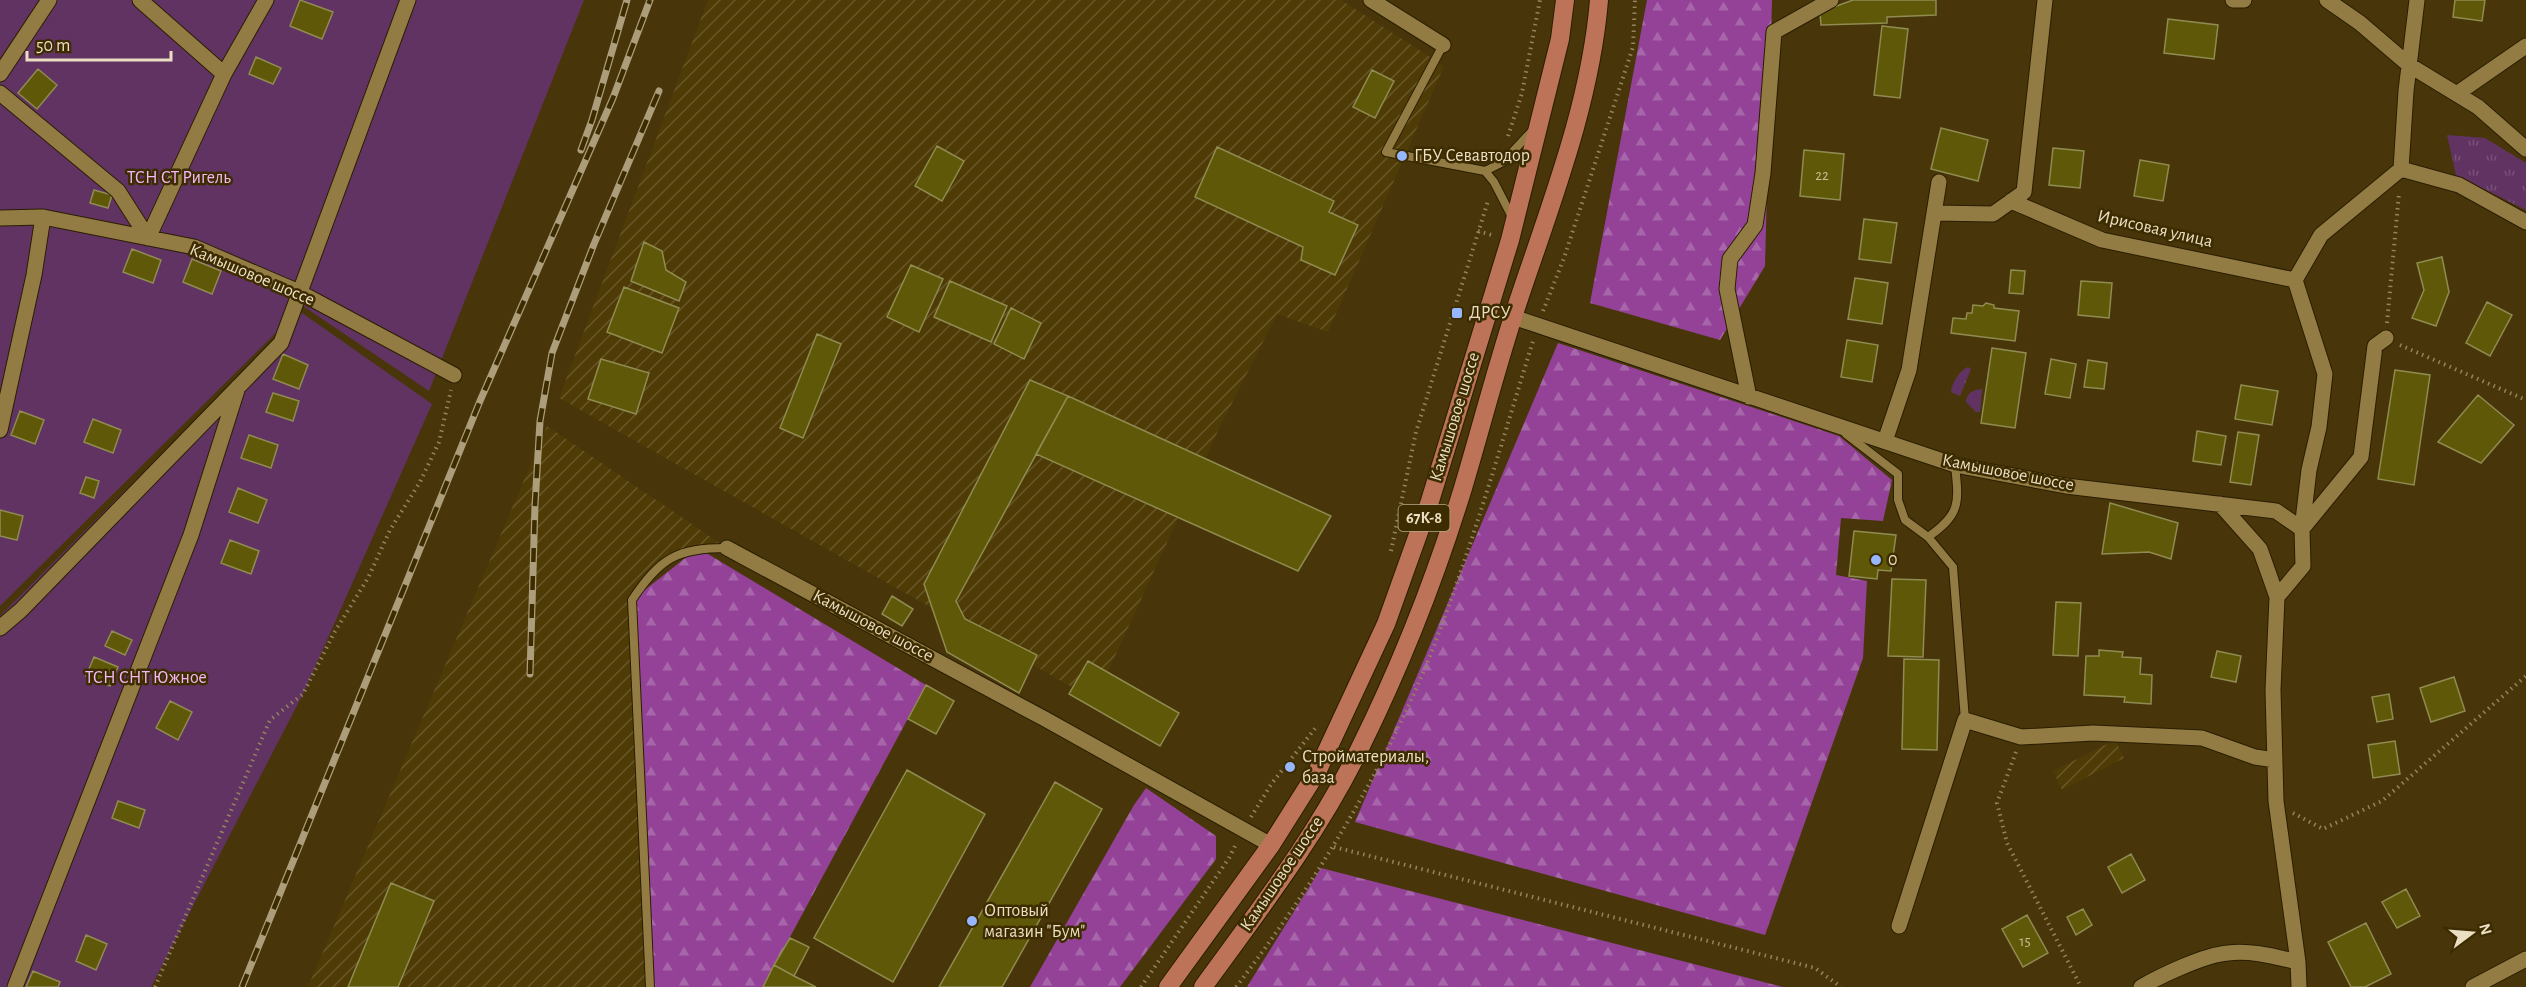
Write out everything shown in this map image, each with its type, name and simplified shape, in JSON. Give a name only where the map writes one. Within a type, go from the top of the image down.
[{"type":"main road","name":"Камышовое шоссе","points":[[1168,987],[1271,845],[1317,772],[1386,624],[1430,501],[1514,222],[1560,39],[1565,0]]},
{"type":"main road","name":"Камышовое шоссе","points":[[1203,987],[1296,858],[1359,750],[1410,637],[1462,491],[1513,317],[1537,249],[1577,118],[1596,36],[1599,0]]},
{"type":"street","points":[[0,74],[49,0]]},
{"type":"street","points":[[140,0],[224,74]]},
{"type":"street","points":[[147,238],[224,74],[266,0]]},
{"type":"street","points":[[0,628],[21,610],[281,343],[408,0]]},
{"type":"street","points":[[1371,0],[1443,45]]},
{"type":"street","points":[[1749,397],[1727,289],[1730,259],[1755,225],[1763,173],[1773,32],[1831,0]]},
{"type":"street","points":[[1934,213],[1994,214],[2024,192],[2045,0]]},
{"type":"street","points":[[2233,0],[2244,0]]},
{"type":"street","points":[[2327,0],[2360,23],[2409,65],[2478,107],[2526,149]]},
{"type":"street","points":[[2277,597],[2303,566],[2302,529],[2309,470],[2319,427],[2325,374],[2295,280],[2321,235],[2401,169],[2409,65],[2417,0]]},
{"type":"street","points":[[2458,93],[2526,46]]},
{"type":"street","points":[[0,93],[118,192],[147,238]]},
{"type":"street","points":[[2401,169],[2459,185],[2526,222]]},
{"type":"street","points":[[1885,441],[1909,370],[1939,182]]},
{"type":"street","name":"Ирисовая улица","points":[[2011,201],[2102,240],[2295,280]]},
{"type":"street","points":[[0,430],[34,275],[43,217]]},
{"type":"street","name":"Камышовое шоссе","points":[[0,218],[43,217],[194,247],[299,292],[454,375]]},
{"type":"street","name":"Камышовое шоссе","points":[[1513,317],[1955,465],[2066,486],[2276,511],[2302,529]]},
{"type":"street","points":[[2302,529],[2361,457],[2375,346],[2386,338]]},
{"type":"street","points":[[15,987],[192,535],[239,384]]},
{"type":"street","points":[[2220,504],[2260,549],[2277,597],[2273,690],[2277,804],[2298,962],[2299,987]]},
{"type":"street","name":"Камышовое шоссе","points":[[726,548],[1244,828],[1271,845]]},
{"type":"street","points":[[1899,926],[1965,720],[2021,737],[2093,733],[2202,738],[2255,757],[2275,760]]},
{"type":"street","points":[[2141,987],[2186,966],[2228,953],[2267,954],[2298,962]]},
{"type":"street","points":[[2473,987],[2526,959]]},
{"type":"lane","points":[[1443,45],[1386,152],[1485,171],[1503,162],[1540,122]]},
{"type":"lane","points":[[1485,171],[1494,182],[1514,222]]},
{"type":"lane","points":[[1838,427],[1898,474],[1898,500],[1905,520],[1928,537],[1953,567],[1965,720]]},
{"type":"lane","points":[[1928,537],[1946,524],[1958,505],[1955,465]]},
{"type":"lane","points":[[650,987],[632,600],[648,576],[670,558],[698,548],[726,548]]},
{"type":"path","points":[[1503,162],[1512,119],[1522,93],[1540,0]]},
{"type":"path","points":[[1538,324],[1564,258],[1633,47],[1635,0]]},
{"type":"path","points":[[2401,169],[2386,338],[2526,400]]},
{"type":"path","points":[[1390,556],[1416,432],[1494,182]]},
{"type":"path","points":[[155,987],[270,720],[303,694],[334,633],[368,578],[390,530],[420,482],[439,442],[454,375]]},
{"type":"path","points":[[2277,804],[2323,829],[2382,801],[2526,676]]},
{"type":"path","points":[[1141,987],[1229,858],[1244,828],[1272,783],[1319,723]]},
{"type":"path","points":[[2021,737],[1997,803],[2007,843],[2081,987]]},
{"type":"path","points":[[1236,987],[1334,847],[1353,812]]},
{"type":"path","points":[[1334,847],[1815,968],[1841,987]]},
{"type":"shaded area","points":[[708,0],[1341,0],[1444,66],[1328,332],[1277,314],[1217,433],[1095,700],[559,398]]},
{"type":"shaded area","points":[[547,426],[727,548],[670,558],[632,600],[650,987],[308,987]]},
{"type":"shaded area","points":[[2115,740],[2124,758],[2062,790],[2053,771]]},
{"type":"green space","name":"ТСН СТ Ригель","points":[[0,0],[584,0],[429,391],[303,306],[0,606]]},
{"type":"green space","points":[[1647,0],[1772,0],[1765,266],[1720,340],[1590,303]]},
{"type":"green space","points":[[2447,135],[2485,138],[2526,163],[2526,210],[2456,175]]},
{"type":"green space","name":"ТСН СНТ Южное","points":[[302,313],[432,404],[303,694],[151,987],[0,987],[0,616]]},
{"type":"green space","points":[[1558,343],[1839,436],[1892,480],[1883,521],[1841,518],[1836,575],[1867,581],[1863,658],[1765,935],[1355,822]]},
{"type":"green space","points":[[1968,367],[1971,369],[1960,396],[1951,392],[1957,378]]},
{"type":"green space","points":[[1982,389],[1980,412],[1976,412],[1966,402],[1971,392]]},
{"type":"green space","points":[[698,548],[926,685],[763,987],[650,987],[632,600]]},
{"type":"green space","points":[[1146,788],[1216,836],[1216,859],[1120,987],[1030,987],[1134,805]]},
{"type":"green space","points":[[1321,868],[1783,987],[1247,987]]},
{"type":"building","points":[[300,0],[333,12],[322,39],[290,26]]},
{"type":"building","points":[[1853,0],[1936,0],[1936,15],[1887,17],[1887,23],[1821,25],[1820,12]]},
{"type":"building","points":[[2455,0],[2485,0],[2482,21],[2453,17]]},
{"type":"building","points":[[2168,19],[2218,25],[2214,59],[2164,53]]},
{"type":"building","points":[[1882,26],[1908,29],[1900,98],[1874,95]]},
{"type":"building","points":[[256,57],[281,68],[273,84],[249,74]]},
{"type":"building","points":[[38,69],[57,85],[37,109],[18,93]]},
{"type":"building","points":[[1372,70],[1394,81],[1375,118],[1353,107]]},
{"type":"building","points":[[1941,128],[1988,140],[1978,181],[1931,169]]},
{"type":"building","points":[[937,146],[964,161],[942,201],[915,186]]},
{"type":"building","points":[[1217,147],[1334,201],[1329,212],[1358,225],[1335,275],[1301,260],[1303,247],[1195,197]]},
{"type":"building","points":[[2053,148],[2084,151],[2080,188],[2049,185]]},
{"type":"building","points":[[1804,150],[1844,154],[1840,200],[1800,196]]},
{"type":"building","points":[[2140,160],[2169,165],[2163,201],[2134,196]]},
{"type":"building","points":[[94,190],[112,195],[108,208],[90,203]]},
{"type":"building","points":[[1864,219],[1897,223],[1891,263],[1859,259]]},
{"type":"building","points":[[644,242],[662,251],[666,270],[686,282],[679,301],[631,281]]},
{"type":"building","points":[[132,249],[161,260],[153,283],[123,272]]},
{"type":"building","points":[[2442,257],[2449,292],[2436,326],[2412,318],[2424,290],[2417,263]]},
{"type":"building","points":[[192,259],[221,271],[212,294],[183,282]]},
{"type":"building","points":[[911,265],[943,279],[919,332],[887,317]]},
{"type":"building","points":[[2011,270],[2025,271],[2023,294],[2009,293]]},
{"type":"building","points":[[1855,278],[1888,283],[1882,324],[1848,319]]},
{"type":"building","points":[[950,281],[1007,306],[991,342],[934,317]]},
{"type":"building","points":[[2081,281],[2112,283],[2109,318],[2078,315]]},
{"type":"building","points":[[624,287],[679,308],[662,353],[607,332]]},
{"type":"building","points":[[2487,302],[2512,315],[2490,356],[2466,343]]},
{"type":"building","points":[[1986,303],[1994,305],[1994,308],[2019,311],[2015,341],[1951,333],[1953,318],[1966,319],[1967,313],[1972,313],[1973,305],[1983,306]]},
{"type":"building","points":[[1011,308],[1041,323],[1024,359],[994,344]]},
{"type":"building","points":[[817,334],[841,344],[803,438],[780,428]]},
{"type":"building","points":[[1847,340],[1878,345],[1872,382],[1841,377]]},
{"type":"building","points":[[1992,348],[2026,353],[2015,428],[1981,423]]},
{"type":"building","points":[[283,354],[308,365],[299,389],[273,379]]},
{"type":"building","points":[[601,359],[649,373],[636,414],[588,399]]},
{"type":"building","points":[[2051,359],[2076,364],[2070,398],[2045,394]]},
{"type":"building","points":[[2088,360],[2107,363],[2104,389],[2084,387]]},
{"type":"building","points":[[2395,370],[2430,375],[2414,485],[2378,479]]},
{"type":"building","points":[[1030,380],[1068,396],[956,601],[965,619],[1037,655],[1019,693],[947,652],[924,584]]},
{"type":"building","points":[[2241,385],[2278,391],[2272,425],[2235,419]]},
{"type":"building","points":[[273,393],[299,401],[293,421],[266,412]]},
{"type":"building","points":[[2478,395],[2514,425],[2481,463],[2438,442]]},
{"type":"building","points":[[1068,396],[1331,516],[1298,571],[1036,454]]},
{"type":"building","points":[[20,411],[44,420],[35,444],[11,435]]},
{"type":"building","points":[[93,419],[121,430],[113,453],[84,442]]},
{"type":"building","points":[[2197,431],[2226,436],[2221,465],[2193,461]]},
{"type":"building","points":[[2238,432],[2259,435],[2251,485],[2230,482]]},
{"type":"building","points":[[249,435],[278,445],[271,468],[241,458]]},
{"type":"building","points":[[86,477],[99,481],[94,498],[80,493]]},
{"type":"building","points":[[238,488],[267,500],[258,523],[229,512]]},
{"type":"building","points":[[2110,503],[2178,523],[2171,559],[2149,552],[2102,554]]},
{"type":"building","points":[[0,510],[23,516],[17,540],[0,536]]},
{"type":"building","points":[[1854,531],[1896,535],[1891,571],[1878,570],[1877,579],[1849,576]]},
{"type":"building","points":[[230,540],[259,551],[251,574],[221,563]]},
{"type":"building","points":[[1892,579],[1926,580],[1923,657],[1888,656]]},
{"type":"building","points":[[892,596],[913,609],[902,626],[882,614]]},
{"type":"building","points":[[2056,602],[2081,603],[2078,656],[2053,655]]},
{"type":"building","points":[[112,631],[132,640],[125,655],[105,646]]},
{"type":"building","points":[[2099,650],[2123,652],[2122,657],[2141,658],[2140,674],[2152,675],[2151,704],[2124,702],[2125,697],[2084,695],[2086,656],[2099,656]]},
{"type":"building","points":[[2217,651],[2241,656],[2236,682],[2211,677]]},
{"type":"building","points":[[94,657],[118,667],[110,686],[86,676]]},
{"type":"building","points":[[1904,659],[1939,660],[1937,750],[1902,749]]},
{"type":"building","points":[[1088,661],[1179,713],[1160,746],[1069,694]]},
{"type":"building","points":[[2454,677],[2465,711],[2431,722],[2420,688]]},
{"type":"building","points":[[926,685],[954,701],[936,734],[908,719]]},
{"type":"building","points":[[2389,694],[2393,719],[2377,722],[2372,697]]},
{"type":"building","points":[[170,701],[192,712],[178,740],[156,728]]},
{"type":"building","points":[[2395,741],[2400,774],[2373,778],[2368,745]]},
{"type":"building","points":[[907,770],[985,814],[893,982],[814,938]]},
{"type":"building","points":[[1055,782],[1102,809],[1002,987],[939,987]]},
{"type":"building","points":[[118,801],[145,810],[139,828],[112,818]]},
{"type":"building","points":[[2131,854],[2145,880],[2122,893],[2108,867]]},
{"type":"building","points":[[391,883],[434,901],[398,987],[348,987]]},
{"type":"building","points":[[2406,889],[2420,916],[2397,928],[2382,902]]},
{"type":"building","points":[[2083,909],[2092,925],[2076,935],[2067,917]]},
{"type":"building","points":[[2027,915],[2048,953],[2023,967],[2002,929]]},
{"type":"building","points":[[2366,923],[2391,974],[2365,987],[2351,987],[2328,942]]},
{"type":"building","points":[[86,935],[107,944],[96,970],[76,961]]},
{"type":"building","points":[[790,938],[809,947],[794,976],[774,965]]},
{"type":"building","points":[[774,965],[794,976],[816,987],[763,987]]},
{"type":"building","points":[[33,971],[60,982],[58,987],[26,987]]},
{"type":"railway","points":[[581,150],[627,0]]},
{"type":"railway","points":[[242,987],[480,401],[613,98],[650,0]]},
{"type":"railway","points":[[530,674],[540,421],[552,353],[594,244],[659,91]]},
{"type":"place","name":"ГБУ Севавтодор","points":[[1402,156]]},
{"type":"place","name":"ДРСУ","points":[[1457,313]]},
{"type":"place","name":"0","points":[[1876,560]]},
{"type":"place","name":"Стройматериалы, база","points":[[1290,767]]},
{"type":"place","name":"Оптовый магазин \"Бум\"","points":[[972,921]]}]
